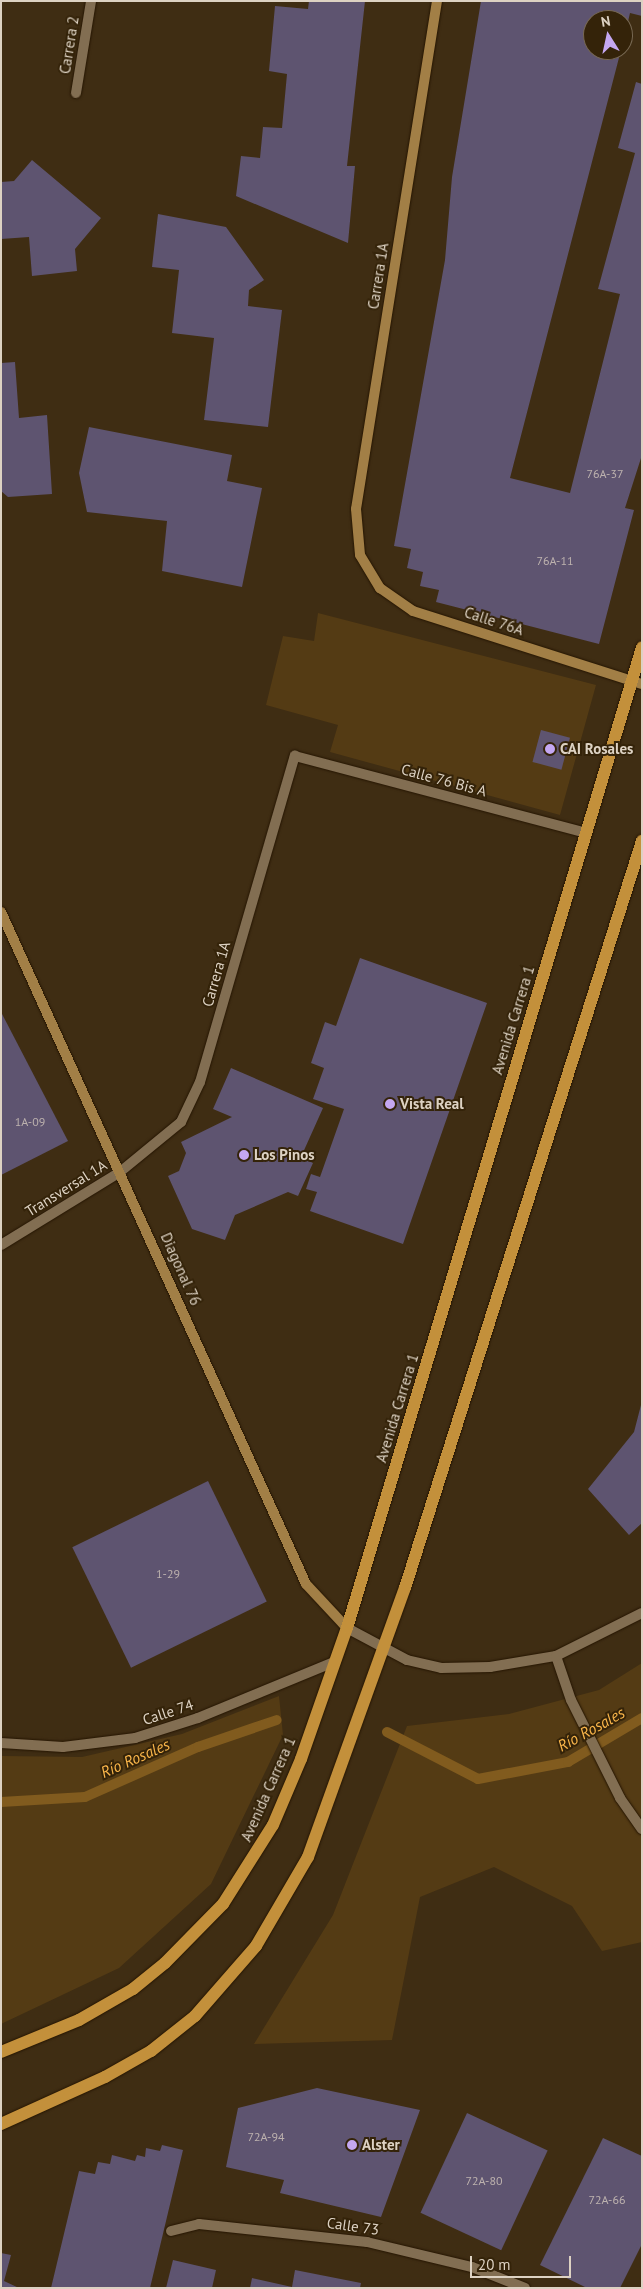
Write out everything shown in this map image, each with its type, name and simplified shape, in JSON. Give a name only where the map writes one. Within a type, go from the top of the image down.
[{"type":"main road","name":"Avenida Carrera 1","points":[[1,2052],[79,2020],[133,1989],[190,1940],[223,1904],[273,1825],[346,1628],[586,833],[636,682],[642,647]]},
{"type":"main road","points":[[1,2124],[151,2051],[224,1988],[280,1910],[308,1857],[384,1651],[637,874],[642,841]]},
{"type":"street","name":"Carrera 2","points":[[76,93],[91,1]]},
{"type":"street","name":"Carrera 1A","points":[[360,555],[356,509],[437,1]]},
{"type":"street","name":"Calle 76A","points":[[360,555],[380,588],[413,611],[636,682]]},
{"type":"street","name":"Carrera 1A","points":[[120,1172],[181,1122],[200,1082],[295,756]]},
{"type":"street","name":"Calle 76 Bis A","points":[[295,756],[586,833]]},
{"type":"street","name":"Diagonal 76","points":[[1,912],[306,1584],[346,1628]]},
{"type":"street","name":"Transversal 1A","points":[[1,1245],[120,1172]]},
{"type":"street","points":[[346,1628],[384,1651],[441,1668],[490,1667],[556,1656],[642,1613]]},
{"type":"street","points":[[556,1656],[588,1733],[620,1798],[642,1829]]},
{"type":"street","name":"Calle 74","points":[[1,1743],[62,1747],[135,1738],[198,1718],[334,1662]]},
{"type":"street","name":"Calle 73","points":[[171,2231],[199,2224],[367,2242],[472,2266],[525,2288]]},
{"type":"shaded area","points":[[318,613],[596,685],[560,815],[330,752],[338,725],[266,705],[283,636],[314,641]]},
{"type":"shaded area","points":[[642,1663],[642,1942],[602,1951],[572,1906],[494,1867],[420,1897],[392,2040],[254,2044],[333,1915],[407,1726],[509,1714],[599,1690]]},
{"type":"shaded area","points":[[279,1696],[283,1735],[211,1884],[119,1968],[1,2024],[1,1756],[82,1757],[182,1734]]},
{"type":"building","points":[[309,1],[365,1],[347,166],[355,166],[348,243],[236,196],[241,156],[260,158],[263,127],[282,128],[287,74],[269,71],[275,6],[308,9]]},
{"type":"building","points":[[481,1],[642,1],[642,16],[633,14],[633,10],[583,10],[583,60],[618,60],[510,478],[570,493],[620,294],[598,289],[635,153],[618,148],[636,82],[642,84],[642,455],[625,508],[634,510],[599,644],[436,602],[439,590],[420,586],[423,572],[407,568],[411,549],[394,546],[445,260],[452,177]]},
{"type":"building","points":[[32,160],[101,218],[75,249],[77,271],[32,276],[29,237],[1,239],[1,182],[14,181]]},
{"type":"building","points":[[158,214],[226,227],[264,280],[249,290],[248,306],[282,310],[268,427],[204,420],[214,338],[172,333],[179,270],[152,267]]},
{"type":"building","points":[[15,362],[19,418],[47,415],[52,494],[8,497],[1,491],[1,363]]},
{"type":"building","points":[[89,427],[232,455],[227,481],[262,488],[242,587],[162,571],[167,521],[87,512],[79,473]]},
{"type":"building","name":"CAI Rosales","points":[[541,730],[570,738],[561,770],[532,762]]},
{"type":"building","name":"Vista Real","points":[[360,958],[487,1003],[403,1244],[310,1211],[317,1192],[306,1189],[311,1174],[320,1177],[344,1109],[313,1099],[324,1068],[311,1063],[325,1022],[336,1026]]},
{"type":"building","points":[[1,1012],[68,1141],[1,1175]]},
{"type":"building","name":"Los Pinos","points":[[231,1068],[323,1108],[301,1157],[313,1163],[298,1196],[288,1192],[235,1215],[225,1240],[192,1229],[168,1176],[179,1171],[186,1153],[181,1142],[232,1117],[213,1109]]},
{"type":"building","points":[[641,1405],[642,1523],[629,1535],[588,1489],[634,1432]]},
{"type":"building","points":[[208,1481],[267,1601],[131,1668],[72,1547]]},
{"type":"building","name":"Alster","points":[[317,2088],[420,2110],[381,2217],[280,2193],[284,2180],[226,2167],[238,2108]]},
{"type":"building","points":[[467,2113],[548,2151],[501,2250],[421,2213]]},
{"type":"building","points":[[603,2138],[642,2156],[642,2244],[620,2288],[587,2288],[540,2265]]},
{"type":"building","points":[[162,2145],[183,2150],[150,2288],[51,2288],[79,2171],[95,2174],[98,2162],[110,2164],[112,2155],[135,2161],[137,2155],[145,2157],[146,2148],[160,2151]]},
{"type":"building","points":[[1,2253],[11,2255],[4,2281],[19,2288],[1,2288]]},
{"type":"building","points":[[173,2260],[216,2270],[212,2288],[166,2288]]},
{"type":"building","points":[[295,2270],[361,2283],[360,2288],[250,2288],[252,2278],[292,2287]]},
{"type":"waterway","name":"Río Rosales","points":[[387,1732],[478,1779],[568,1762],[642,1718]]},
{"type":"waterway","name":"Río Rosales","points":[[1,1802],[85,1797],[198,1747],[277,1720]]},
{"type":"place","name":"CAI Rosales","points":[[550,749]]},
{"type":"place","name":"Vista Real","points":[[390,1104]]},
{"type":"place","name":"Los Pinos","points":[[244,1155]]},
{"type":"place","name":"Alster","points":[[352,2145]]}]
